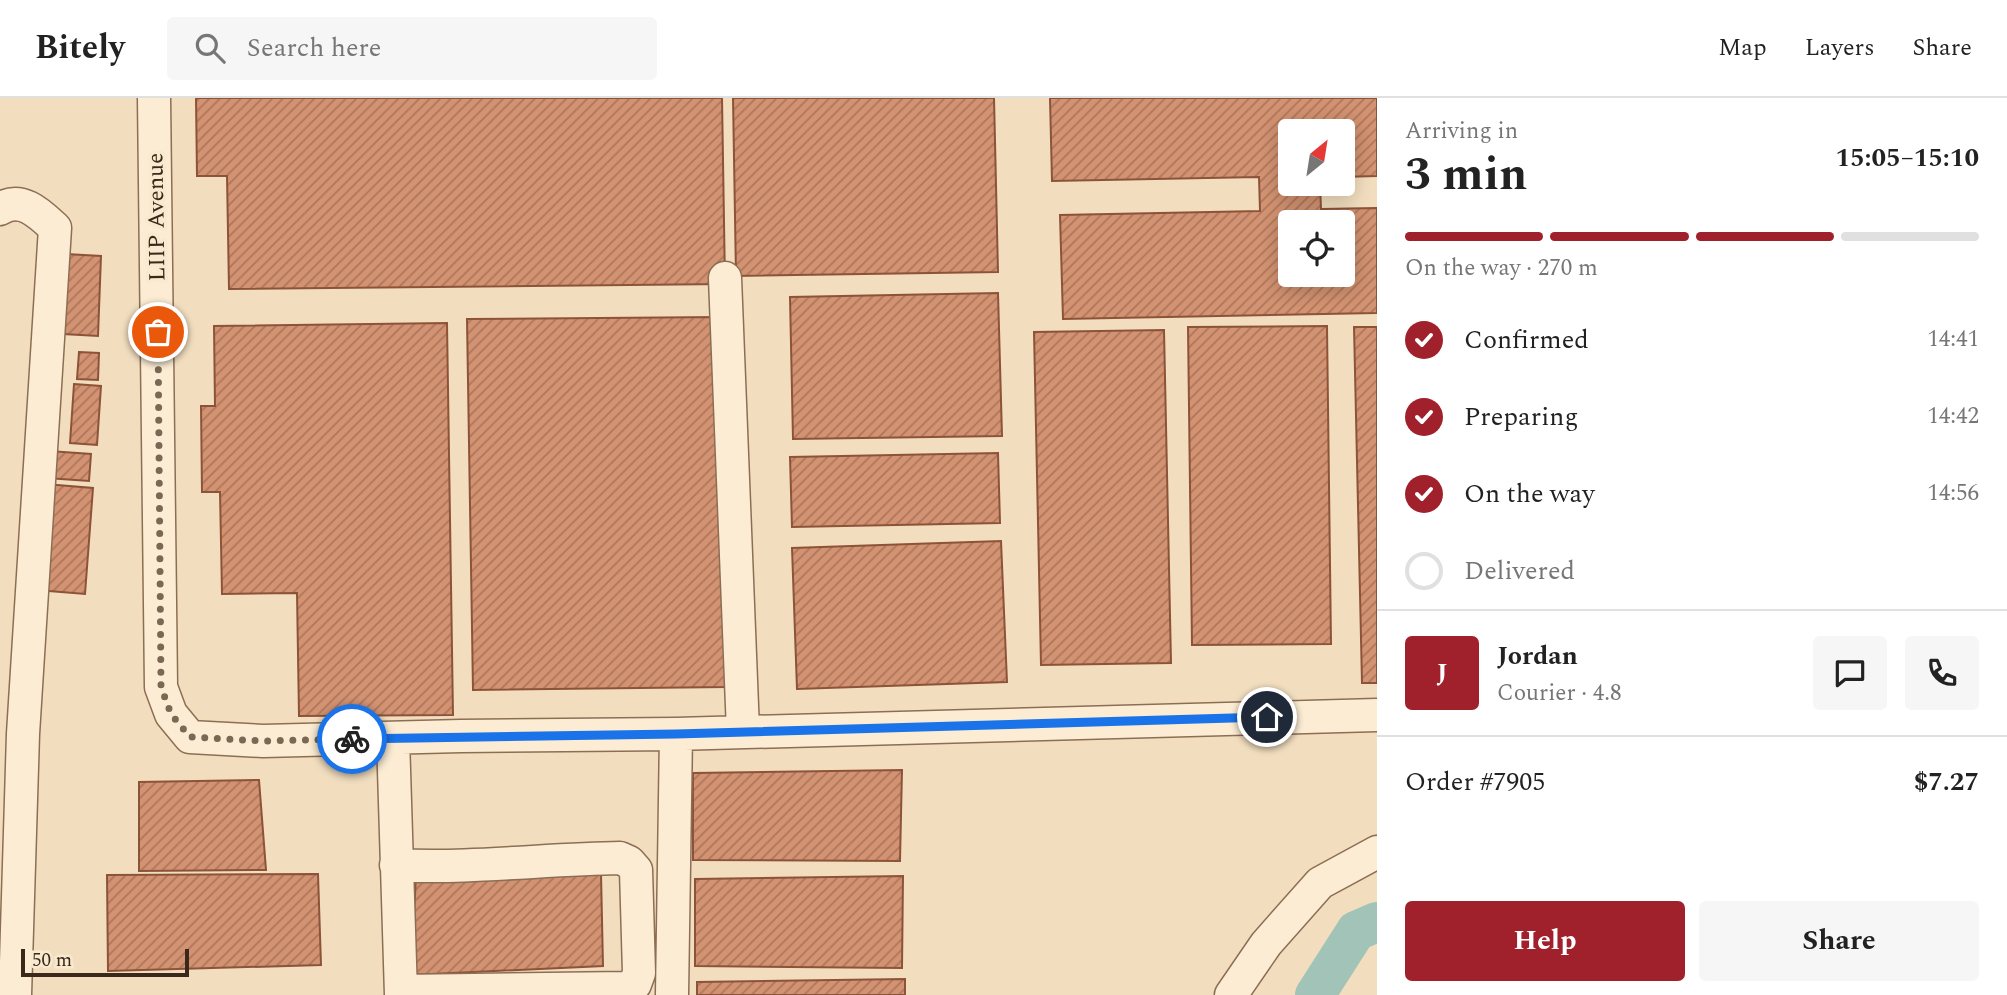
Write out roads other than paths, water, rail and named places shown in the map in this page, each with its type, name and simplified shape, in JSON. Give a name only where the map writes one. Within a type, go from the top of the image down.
[{"type":"street","name":"LIIP Avenue","points":[[154,98],[161,687],[171,714],[190,737],[263,741],[676,734],[1377,715]]},
{"type":"street","points":[[0,209],[6,205],[27,206],[55,228],[23,734],[15,995]]},
{"type":"street","points":[[725,278],[743,731]]},
{"type":"street","points":[[672,995],[676,734]]},
{"type":"street","points":[[393,738],[396,865],[401,993],[626,988],[635,984],[639,973],[636,870],[629,862],[620,858],[427,867],[396,865]]},
{"type":"street","points":[[1231,995],[1266,944],[1320,883],[1377,852]]},
{"type":"waterway","points":[[1315,995],[1356,931],[1377,922]]}]
